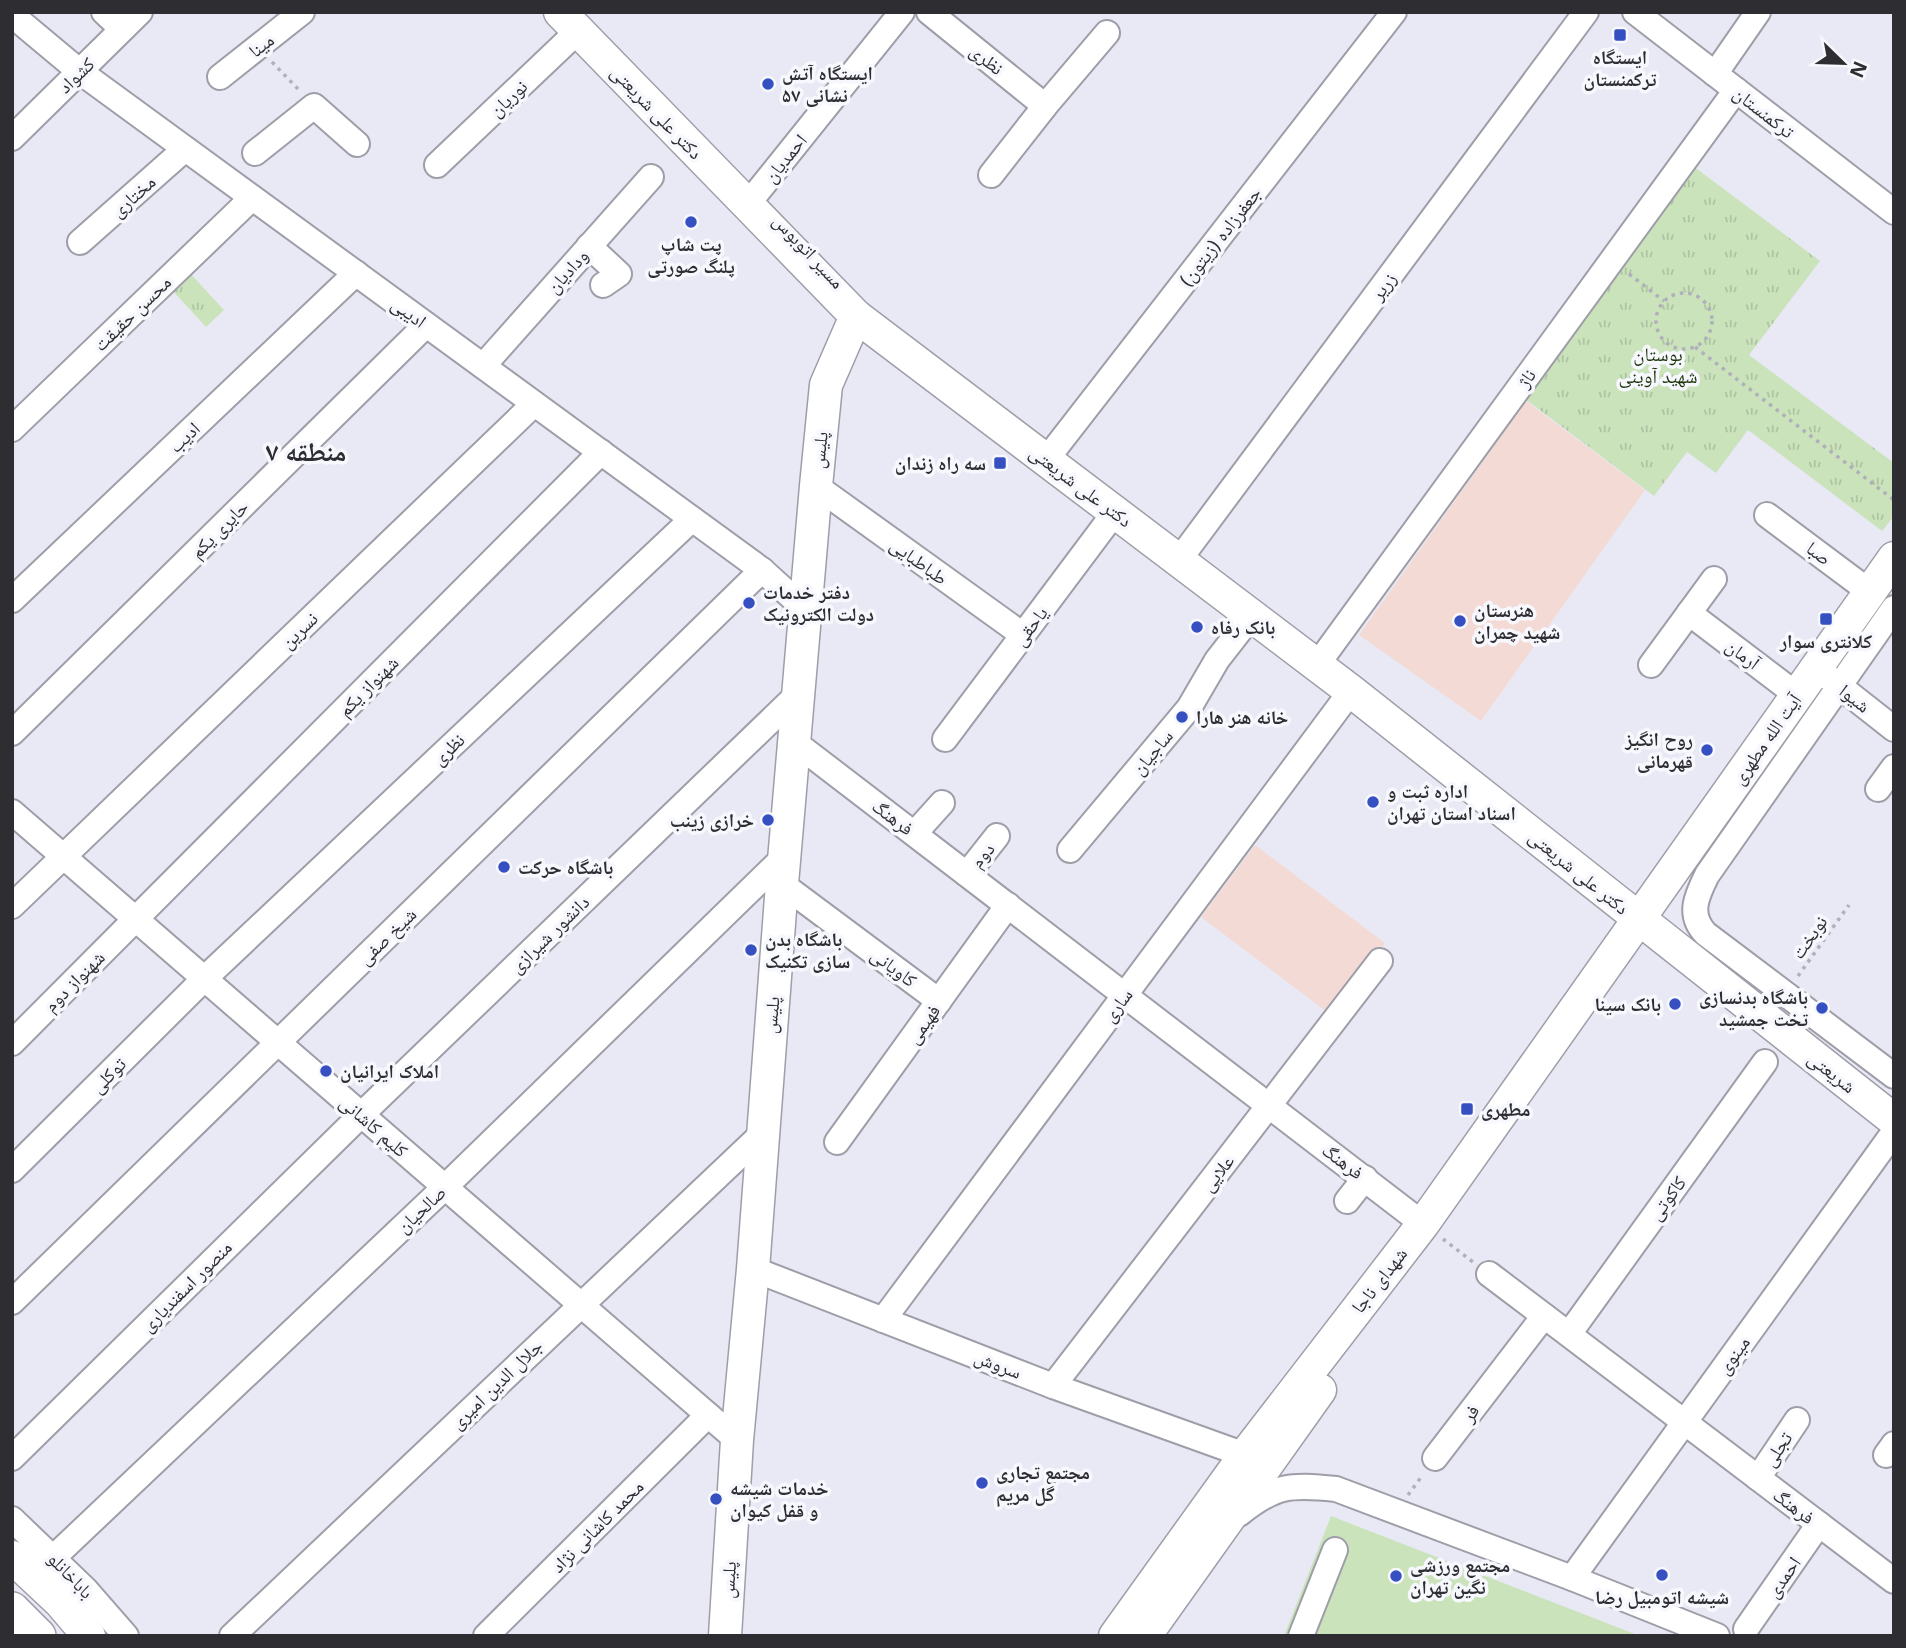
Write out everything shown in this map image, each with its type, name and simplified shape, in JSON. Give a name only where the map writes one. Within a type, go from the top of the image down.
[{"type":"highway","points":[[12,1610],[38,1636]]},
{"type":"main road","name":"دکتر علی شریعتی","points":[[571,18],[752,200],[856,316],[1351,691],[1638,920]]},
{"type":"main road","name":"پلیس","points":[[725,1636],[737,1440],[753,1269],[793,741],[826,385],[856,316]]},
{"type":"main road","name":"آیت الله مطهری","points":[[1638,920],[1797,695],[1828,677],[1882,600],[1894,558]]},
{"type":"main road","name":"شریعتی","points":[[1638,920],[1894,1120]]},
{"type":"main road","name":"شهدای ناجا","points":[[1115,1636],[1245,1455],[1413,1236],[1638,920]]},
{"type":"main road","points":[[1145,1636],[1355,1342],[1413,1236]]},
{"type":"main road","points":[[12,1557],[60,1602],[89,1636]]},
{"type":"street","name":"مینا","points":[[220,77],[302,12]]},
{"type":"street","name":"احمدیان","points":[[752,200],[902,12]]},
{"type":"street","name":"نظری","points":[[929,12],[1045,106]]},
{"type":"street","name":"جعفرزاده (زیتون)","points":[[1046,460],[1394,12]]},
{"type":"street","name":"زریر","points":[[1179,560],[1586,12]]},
{"type":"street","name":"ترکمنستان","points":[[1635,12],[1894,212]]},
{"type":"street","points":[[1716,74],[1758,12]]},
{"type":"street","name":"ادیبی","points":[[12,15],[79,71],[762,570],[805,609]]},
{"type":"street","name":"کشواد","points":[[12,138],[79,71],[122,18]]},
{"type":"street","name":"نوریان","points":[[437,164],[571,18]]},
{"type":"street","points":[[991,175],[1107,33]]},
{"type":"street","name":"ناژ","points":[[1317,665],[1736,90]]},
{"type":"street","points":[[255,153],[314,106],[357,144]]},
{"type":"street","name":"مختاری","points":[[80,242],[185,149]]},
{"type":"street","name":"ودادیان","points":[[483,366],[651,177]]},
{"type":"street","name":"محسن حقیقت","points":[[12,429],[252,198]]},
{"type":"street","points":[[589,246],[618,274],[603,285]]},
{"type":"street","name":"ادیب","points":[[12,600],[356,273]]},
{"type":"street","name":"حایری یکم","points":[[12,733],[426,325]]},
{"type":"street","name":"نسرین","points":[[12,906],[534,404]]},
{"type":"street","name":"شهنواز یکم","points":[[136,919],[601,452]]},
{"type":"street","name":"طباطبایی","points":[[816,486],[1023,635]]},
{"type":"street","name":"یاحقی","points":[[944,739],[1115,512]]},
{"type":"street","name":"صبا","points":[[1767,515],[1882,600]]},
{"type":"street","name":"نظری","points":[[205,979],[692,519]]},
{"type":"street","name":"شیخ صفی","points":[[12,1302],[762,570]]},
{"type":"street","points":[[1651,665],[1714,579]]},
{"type":"street","name":"آرمان","points":[[1689,613],[1797,695]]},
{"type":"street","name":"ساجیان","points":[[1070,850],[1189,708],[1217,660],[1252,615]]},
{"type":"street","points":[[1828,677],[1707,875],[1694,910],[1699,926],[1706,934],[1894,1076]]},
{"type":"street","name":"شیوا","points":[[1828,677],[1894,729]]},
{"type":"street","name":"ساری","points":[[883,1320],[1351,691]]},
{"type":"street","name":"دانشور شیرازی","points":[[361,1115],[797,695]]},
{"type":"street","name":"فرهنگ","points":[[793,741],[1365,1178],[1413,1236]]},
{"type":"street","points":[[1878,789],[1894,767]]},
{"type":"street","points":[[915,833],[942,803]]},
{"type":"street","name":"کلیم کاشانی","points":[[12,812],[737,1440]]},
{"type":"street","name":"دوم","points":[[967,874],[997,836]]},
{"type":"street","name":"کاویانی","points":[[783,870],[939,1001]]},
{"type":"street","name":"صالحیان","points":[[54,1557],[783,870]]},
{"type":"street","name":"فهیمی","points":[[837,1142],[1008,905]]},
{"type":"street","name":"شهنواز دوم","points":[[12,1043],[136,919]]},
{"type":"street","name":"علایی","points":[[1053,1386],[1380,961]]},
{"type":"street","name":"توکلی","points":[[12,1170],[205,979]]},
{"type":"street","name":"کاکوتی","points":[[1569,1334],[1765,1062]]},
{"type":"street","name":"منصور اسفندیاری","points":[[12,1458],[361,1115]]},
{"type":"street","name":"مینوی","points":[[1572,1578],[1894,1132]]},
{"type":"street","name":"جلال الدین امیری","points":[[232,1636],[762,1134]]},
{"type":"street","points":[[1347,1201],[1365,1178]]},
{"type":"street","name":"سروش","points":[[753,1269],[1053,1386],[1245,1455]]},
{"type":"street","name":"فرهنگ","points":[[1489,1274],[1894,1581]]},
{"type":"street","name":"فر","points":[[1435,1458],[1544,1316]]},
{"type":"street","name":"محمد کاشانی نژاد","points":[[486,1636],[708,1415]]},
{"type":"street","name":"تجلی","points":[[1758,1478],[1797,1420]]},
{"type":"street","points":[[1222,1528],[1258,1499],[1278,1489],[1294,1486],[1335,1489],[1396,1510],[1717,1636]]},
{"type":"street","name":"باباخانلو","points":[[12,1519],[54,1557],[126,1636]]},
{"type":"street","name":"احمدی","points":[[1746,1629],[1819,1524]]},
{"type":"street","points":[[1301,1636],[1335,1550]]},
{"type":"path","points":[[258,47],[314,106]]},
{"type":"path","points":[[1612,261],[1664,300]]},
{"type":"path","points":[[1684,292],[1695,295],[1704,301],[1710,310],[1710,332],[1704,341],[1695,347],[1673,347],[1657,332],[1657,310],[1664,300],[1673,294],[1684,292]]},
{"type":"path","points":[[1695,347],[1894,500]]},
{"type":"path","name":"نوبخت","points":[[1785,994],[1849,905]]},
{"type":"path","points":[[1413,1236],[1489,1274]]},
{"type":"path","points":[[1396,1510],[1435,1458]]},
{"type":"shaded area","points":[[1526,401],[1645,490],[1481,721],[1359,635]]},
{"type":"shaded area","points":[[1255,845],[1385,943],[1331,1015],[1201,917]]},
{"type":"green space","name":"بوستان شهید آوینی","points":[[1693,166],[1820,261],[1749,355],[1894,463],[1894,516],[1882,531],[1748,430],[1716,473],[1687,452],[1654,496],[1521,396]]},
{"type":"green space","points":[[188,271],[224,310],[206,327],[170,288]]},
{"type":"green space","name":"مجتمع ورزشی نگین تهران","points":[[1331,1516],[1640,1636],[1284,1636]]},
{"type":"place","name":"ایستگاه ترکمنستان","points":[[1620,35]]},
{"type":"place","name":"ایستگاه آتش نشانی ۵۷","points":[[768,84]]},
{"type":"place","name":"پت شاپ پلنگ صورتی","points":[[691,222]]},
{"type":"place","name":"سه راه زندان","points":[[1000,463]]},
{"type":"place","name":"دفتر خدمات دولت الکترونیک","points":[[749,603]]},
{"type":"place","name":"کلانتری سوار","points":[[1826,619]]},
{"type":"place","name":"هنرستان شهید چمران","points":[[1460,621]]},
{"type":"place","name":"بانک رفاه","points":[[1197,627]]},
{"type":"place","name":"خانه هنر هارا","points":[[1182,717]]},
{"type":"place","name":"روح انگیز قهرمانی","points":[[1707,750]]},
{"type":"place","name":"اداره ثبت و اسناد استان تهران","points":[[1373,802]]},
{"type":"place","name":"خرازی زینب","points":[[768,820]]},
{"type":"place","name":"باشگاه حرکت","points":[[504,867]]},
{"type":"place","name":"باشگاه بدن سازی تکنیک","points":[[751,950]]},
{"type":"place","name":"بانک سینا","points":[[1675,1004]]},
{"type":"place","name":"باشگاه بدنسازى تخت جمشيد","points":[[1822,1008]]},
{"type":"place","name":"املاک ایرانیان","points":[[326,1071]]},
{"type":"place","name":"مطهری","points":[[1467,1109]]},
{"type":"place","name":"مجتمع تجاری گل مریم","points":[[982,1483]]},
{"type":"place","name":"خدمات شیشه و قفل کیوان","points":[[716,1499]]},
{"type":"place","name":"شیشه اتومبیل رضا","points":[[1662,1575]]},
{"type":"place","name":"مجتمع ورزشی نگین تهران","points":[[1396,1576]]},
{"type":"district","name":"منطقه ۷","points":[[306,452]]}]
